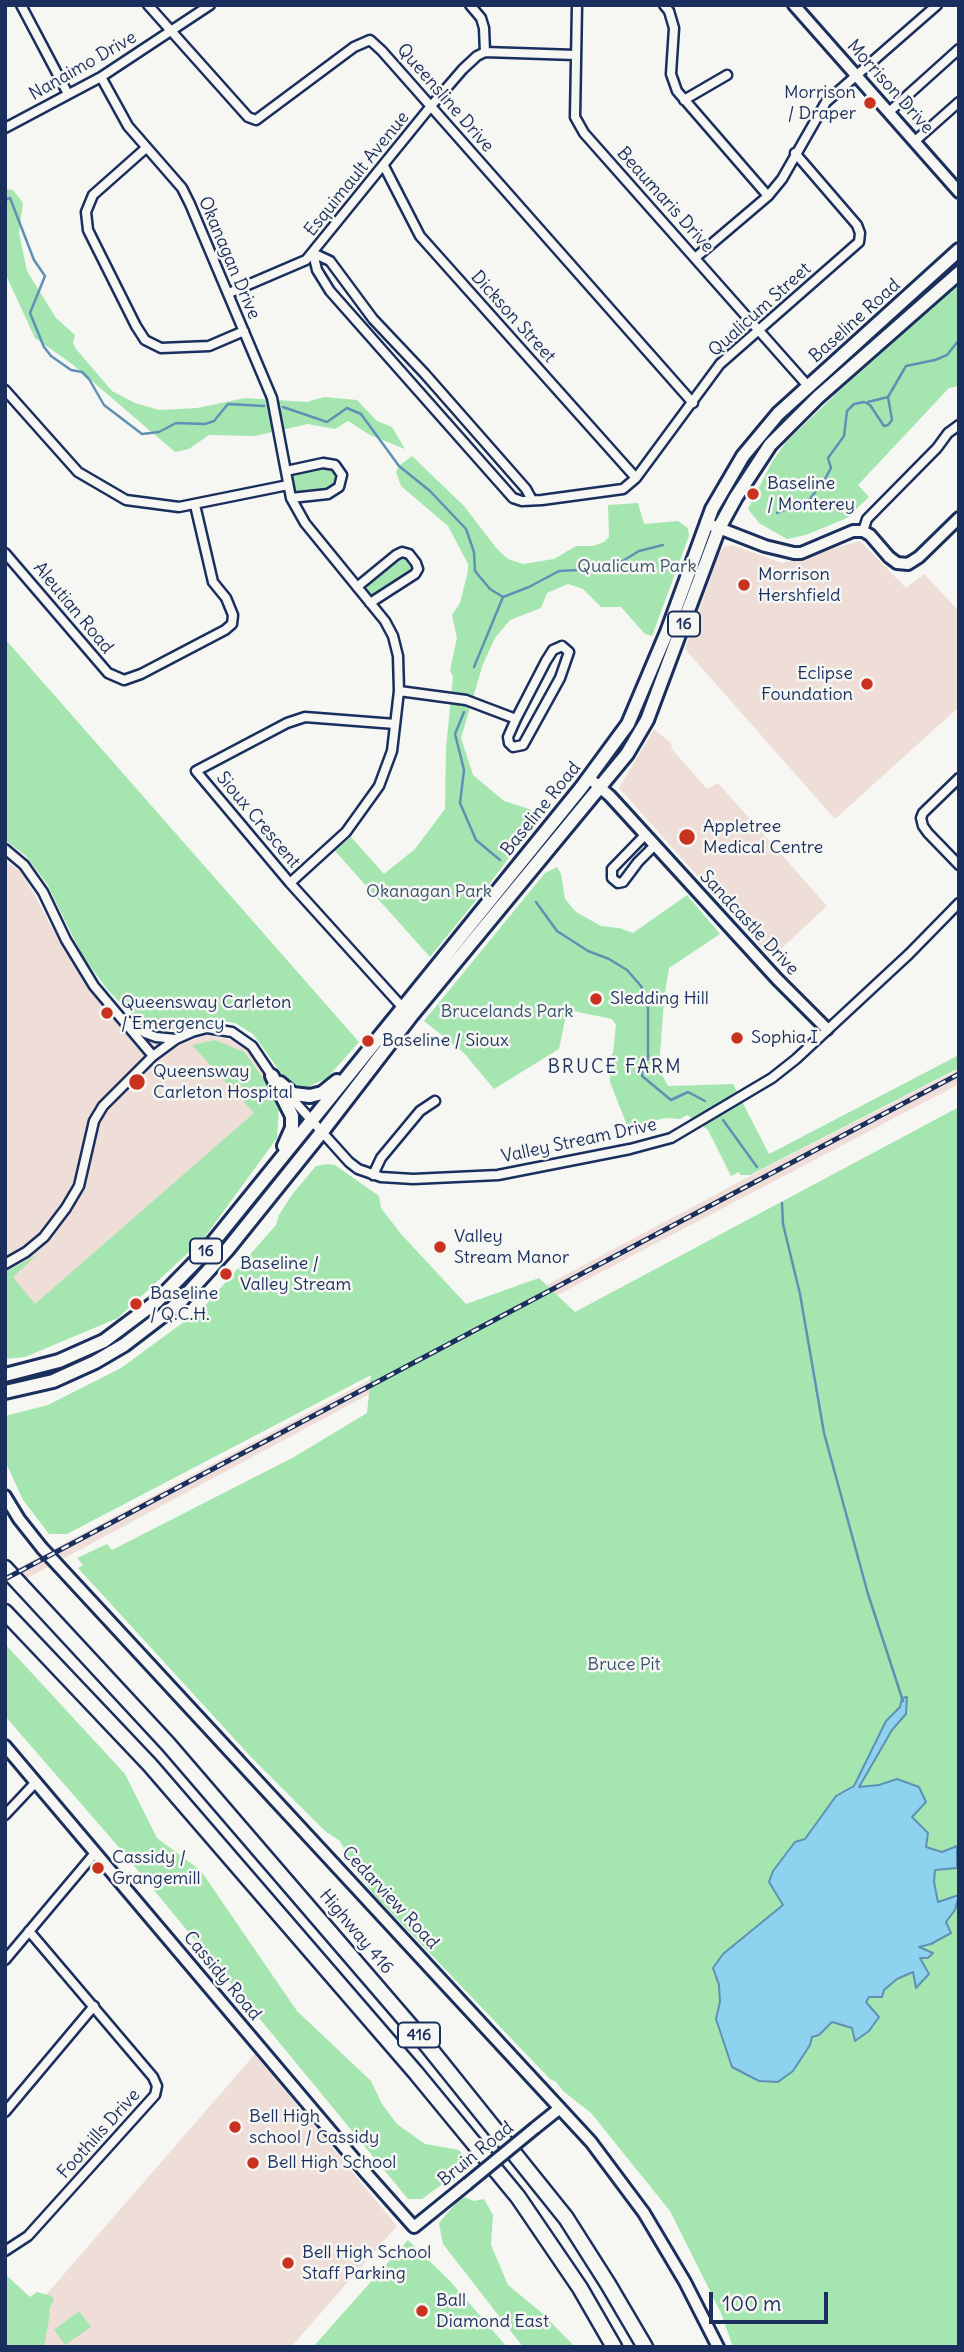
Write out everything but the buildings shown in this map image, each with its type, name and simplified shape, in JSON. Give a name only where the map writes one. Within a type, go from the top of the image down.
[{"type":"highway","name":"Highway 416","points":[[5,1568],[168,1744],[427,2045],[566,2218],[645,2347]]},
{"type":"highway","name":"416","points":[[5,1612],[150,1765],[416,2073],[518,2197],[580,2288],[614,2347]]},
{"type":"main road","name":"Baseline Road","points":[[5,1375],[42,1366],[104,1341],[128,1325],[193,1266],[360,1060],[407,1011],[601,788],[627,754],[647,720],[733,471],[778,414],[959,250]]},
{"type":"main road","name":"Baseline Road","points":[[5,1392],[53,1381],[124,1345],[160,1318],[210,1269],[321,1133],[407,1011],[628,724],[713,526],[736,497],[770,445],[959,273]]},
{"type":"main road","points":[[272,1076],[293,1094],[315,1095],[329,1088],[360,1060]]},
{"type":"main road","points":[[264,1179],[289,1138],[292,1128],[290,1109],[272,1076]]},
{"type":"street","points":[[21,5],[68,94]]},
{"type":"street","name":"Queensline Drive","points":[[148,5],[248,117],[256,120],[354,47],[370,40],[693,403]]},
{"type":"street","name":"Nanaimo Drive","points":[[5,128],[101,77],[210,5]]},
{"type":"street","points":[[470,5],[481,18],[485,52],[575,55]]},
{"type":"street","name":"Beaumaris Drive","points":[[577,5],[575,117],[584,133],[808,386]]},
{"type":"street","points":[[664,5],[669,11],[674,28],[671,74],[677,91],[768,196]]},
{"type":"street","name":"Morrison Drive","points":[[794,5],[959,192]]},
{"type":"street","points":[[695,258],[768,196],[782,179],[826,102],[937,5]]},
{"type":"street","points":[[889,112],[959,50]]},
{"type":"street","name":"Esquimault Avenue","points":[[229,293],[306,260],[431,106],[463,69],[485,52]]},
{"type":"street","points":[[684,100],[727,75]]},
{"type":"street","name":"Okanagan Drive","points":[[101,77],[128,126],[182,188],[272,398],[291,498],[305,523],[385,621],[393,636],[398,656],[399,691],[392,751],[379,786],[346,832],[290,883]]},
{"type":"street","points":[[915,141],[959,102]]},
{"type":"street","points":[[146,148],[93,195],[86,212],[88,230],[136,326],[145,340],[161,348],[209,346],[244,331]]},
{"type":"street","name":"Qualicum Street","points":[[532,500],[623,489],[636,478],[720,364],[859,242],[857,225],[795,153]]},
{"type":"street","name":"Dickson Street","points":[[384,166],[420,236],[636,478]]},
{"type":"street","points":[[313,253],[330,261],[373,319],[425,374],[526,489],[532,500],[513,498],[330,291],[317,270],[313,253]]},
{"type":"street","points":[[412,384],[425,374]]},
{"type":"street","points":[[5,390],[78,472],[126,500],[159,506],[195,505],[288,485]]},
{"type":"street","points":[[863,531],[867,519],[937,448],[948,433],[959,425]]},
{"type":"street","points":[[286,471],[323,463],[335,464],[341,475],[339,487],[328,494],[291,498]]},
{"type":"street","name":"Aleutian Road","points":[[5,553],[108,673],[124,680],[141,674],[232,624],[233,615],[226,598],[213,582],[195,505]]},
{"type":"street","points":[[713,526],[765,547],[794,553],[801,553],[853,531],[863,531],[897,563],[908,564],[919,557],[959,518]]},
{"type":"street","points":[[357,587],[402,552],[409,554],[416,562],[418,569],[415,574],[370,603]]},
{"type":"street","points":[[562,646],[566,648],[569,652],[568,661],[560,678],[523,745],[518,747],[509,743],[516,719],[553,650],[562,646]]},
{"type":"street","points":[[399,691],[466,700],[516,719]]},
{"type":"street","name":"Sioux Crescent","points":[[395,724],[304,717],[286,723],[196,771],[290,883],[407,1011]]},
{"type":"street","name":"Sandcastle Drive","points":[[589,778],[827,1030]]},
{"type":"street","points":[[959,778],[921,818],[928,834],[959,865]]},
{"type":"street","points":[[645,835],[612,869],[612,878],[618,883],[624,882],[654,846]]},
{"type":"street","points":[[5,849],[24,865],[38,883],[66,940],[89,978],[153,1056]]},
{"type":"street","name":"Valley Stream Drive","points":[[176,1039],[207,1028],[232,1032],[253,1046],[272,1076],[321,1133],[349,1162],[373,1175],[413,1179],[498,1175],[566,1163],[671,1138],[772,1078],[912,951],[959,904]]},
{"type":"street","points":[[121,1016],[145,1033],[176,1039]]},
{"type":"street","points":[[5,1264],[44,1237],[66,1208],[83,1173],[98,1114],[153,1056],[176,1039]]},
{"type":"street","points":[[373,1175],[381,1158],[421,1111],[435,1101]]},
{"type":"street","name":"Cedarview Road","points":[[5,1496],[42,1548],[598,2151],[644,2213],[685,2282],[718,2347]]},
{"type":"street","name":"Cassidy Road","points":[[5,1746],[414,2228]]},
{"type":"street","points":[[5,1815],[36,1782]]},
{"type":"street","points":[[5,1960],[95,1853]]},
{"type":"street","name":"Foothills Drive","points":[[5,2250],[28,2236],[155,2095],[157,2086],[153,2077],[29,1931]]},
{"type":"street","points":[[5,2112],[94,2006]]},
{"type":"street","name":"Bruin Road","points":[[414,2228],[560,2108]]},
{"type":"shaded area","points":[[860,541],[906,588],[924,574],[959,611],[959,707],[835,819],[685,649],[719,554],[724,547],[732,545],[782,563]]},
{"type":"shaded area","points":[[654,729],[672,744],[671,748],[707,789],[718,783],[827,906],[771,958],[619,788]]},
{"type":"shaded area","name":"Queensway Carleton Hospital","points":[[5,861],[22,872],[66,953],[113,1019],[156,1043],[179,1044],[208,1035],[240,1042],[260,1066],[278,1097],[268,1121],[43,1319],[5,1303]]},
{"type":"shaded area","points":[[959,1069],[959,1084],[375,1391],[5,1590],[5,1575],[767,1167]]},
{"type":"shaded area","name":"Bell High School","points":[[255,2054],[397,2226],[291,2347],[5,2347],[5,2342]]},
{"type":"green space","points":[[5,189],[13,190],[23,203],[19,233],[27,271],[56,318],[75,335],[73,343],[76,349],[112,391],[135,403],[159,410],[197,408],[245,398],[307,402],[324,397],[357,400],[377,421],[392,427],[405,449],[370,435],[348,421],[335,429],[308,424],[255,436],[209,435],[189,449],[175,452],[72,364],[35,338],[5,273]]},
{"type":"green space","points":[[959,284],[959,386],[949,388],[858,485],[869,497],[847,518],[806,535],[787,539],[759,523],[748,509],[772,462],[786,442]]},
{"type":"green space","points":[[412,456],[464,506],[497,549],[508,559],[523,564],[554,559],[576,546],[593,546],[604,542],[609,537],[608,505],[638,503],[644,524],[678,521],[688,528],[689,536],[652,636],[645,634],[621,607],[601,607],[583,589],[568,584],[547,593],[541,608],[510,620],[495,638],[483,664],[461,738],[473,775],[504,801],[532,810],[535,825],[511,847],[514,851],[430,957],[335,851],[351,837],[384,874],[415,849],[445,809],[446,748],[453,677],[450,670],[457,638],[452,615],[460,603],[468,564],[448,526],[401,486],[396,472],[399,466]]},
{"type":"green space","points":[[330,467],[335,471],[339,482],[329,490],[301,494],[295,492],[293,477],[299,473]]},
{"type":"green space","points":[[403,555],[409,556],[413,571],[377,595],[370,595],[368,583]]},
{"type":"green space","points":[[5,639],[359,1042],[327,1078],[306,1088],[294,1085],[284,1077],[253,1034],[235,1023],[210,1019],[189,1023],[173,1030],[156,1031],[127,1010],[83,957],[47,884],[26,856],[5,840]]},
{"type":"green space","name":"Brucelands Park","points":[[557,867],[561,874],[565,899],[576,912],[601,926],[633,933],[687,895],[720,934],[669,968],[659,1069],[668,1086],[733,1084],[769,1154],[959,1055],[959,1068],[750,1175],[740,1175],[739,1172],[731,1176],[708,1130],[687,1115],[680,1119],[665,1118],[628,1128],[610,1082],[609,1058],[613,1053],[616,1025],[612,1019],[573,1011],[566,1015],[559,1049],[494,1089],[464,1053],[424,1021],[545,873]]},
{"type":"green space","points":[[215,1040],[244,1052],[260,1074],[279,1106],[277,1138],[204,1238],[118,1318],[25,1357],[5,1359],[5,1272],[37,1255],[13,1277],[35,1304],[254,1113],[192,1045]]},
{"type":"green space","name":"Bruce Pit","points":[[959,1107],[959,2347],[733,2347],[721,2313],[670,2211],[591,2113],[550,2079],[377,1898],[357,1873],[340,1841],[325,1831],[251,1757],[78,1568],[83,1565],[77,1558],[107,1544],[112,1550],[294,1457],[367,1413],[371,1375],[67,1534],[49,1534],[23,1500],[6,1463],[5,1416],[48,1405],[121,1368],[203,1308],[276,1225],[291,1196],[316,1166],[335,1165],[379,1196],[381,1208],[401,1234],[466,1304],[539,1278],[575,1312]]},
{"type":"green space","points":[[5,1644],[125,1774],[157,1838],[201,1871],[297,2011],[371,2081],[382,2104],[397,2124],[425,2144],[459,2150],[464,2156],[463,2164],[454,2176],[422,2199],[408,2199],[116,1844],[5,1716]]},
{"type":"green space","points":[[464,2197],[474,2201],[484,2199],[493,2215],[491,2245],[508,2285],[542,2313],[575,2347],[523,2347],[443,2244],[439,2223]]},
{"type":"green space","points":[[408,2240],[450,2281],[507,2347],[313,2347]]},
{"type":"green space","points":[[5,2274],[30,2297],[37,2292],[52,2296],[54,2300],[49,2309],[44,2347],[5,2347]]},
{"type":"green space","points":[[79,2311],[91,2327],[65,2345],[54,2330]]},
{"type":"water","points":[[907,1697],[906,1714],[892,1730],[859,1787],[879,1785],[897,1779],[919,1787],[926,1802],[912,1817],[928,1833],[926,1847],[942,1852],[957,1846],[957,1868],[935,1870],[934,1882],[938,1902],[959,1895],[955,1910],[946,1922],[951,1933],[919,1947],[933,1953],[928,1958],[920,1958],[929,1974],[916,1988],[913,1972],[897,1979],[884,1990],[882,1997],[869,1997],[866,2002],[879,2017],[869,2031],[855,2041],[852,2028],[832,2022],[819,2035],[812,2037],[810,2045],[793,2071],[778,2082],[759,2081],[732,2067],[716,2019],[720,2002],[719,1985],[713,1968],[723,1954],[783,1905],[769,1882],[773,1871],[795,1842],[805,1839],[836,1796],[854,1786],[886,1721],[900,1707],[902,1698]]},
{"type":"waterway","points":[[5,200],[10,198],[34,260],[45,276],[30,313],[44,347],[51,356],[71,370],[82,372],[104,405],[142,434],[159,432],[176,423],[205,424],[214,421],[228,404],[264,406]]},
{"type":"waterway","points":[[777,513],[810,499],[825,479],[831,468],[828,458],[844,436],[847,411],[854,404],[864,402],[870,405],[884,426],[888,425],[892,420],[888,397],[906,366],[947,355],[959,340]]},
{"type":"waterway","points":[[868,402],[888,397]]},
{"type":"waterway","points":[[283,407],[327,422],[347,408],[361,414],[399,466],[430,491],[466,529],[474,552],[475,571],[490,589],[503,597],[559,571],[616,565],[639,551],[663,545]]},
{"type":"waterway","points":[[474,667],[503,597]]},
{"type":"waterway","points":[[464,712],[455,734],[464,770],[460,803],[476,840],[500,860]]},
{"type":"waterway","points":[[536,902],[557,931],[588,951],[627,970],[641,986],[648,1005],[648,1059],[642,1067],[642,1076],[671,1100],[688,1092],[705,1101]]},
{"type":"waterway","points":[[723,1120],[757,1167]]},
{"type":"waterway","points":[[782,1203],[783,1224],[800,1294],[824,1433],[868,1594],[903,1701]]},
{"type":"railway","points":[[5,1579],[959,1074]]},
{"type":"place","name":"Morrison / Draper","points":[[870,103]]},
{"type":"place","name":"Baseline / Monterey","points":[[753,494]]},
{"type":"place","name":"Morrison Hershfield","points":[[744,585]]},
{"type":"place","name":"Eclipse Foundation","points":[[867,684]]},
{"type":"place","name":"Appletree Medical Centre","points":[[687,837]]},
{"type":"place","name":"Sledding Hill","points":[[596,999]]},
{"type":"place","name":"Queensway Carleton / Emergency","points":[[107,1013]]},
{"type":"place","name":"Sophia I","points":[[737,1038]]},
{"type":"place","name":"Baseline / Sioux","points":[[368,1041]]},
{"type":"place","name":"Queensway Carleton Hospital","points":[[137,1082]]},
{"type":"place","name":"Valley Stream Manor","points":[[440,1247]]},
{"type":"place","name":"Baseline / Valley Stream","points":[[226,1274]]},
{"type":"place","name":"Baseline / Q.C.H.","points":[[136,1304]]},
{"type":"place","name":"Cassidy / Grangemill","points":[[98,1868]]},
{"type":"place","name":"Bell High school / Cassidy","points":[[235,2127]]},
{"type":"place","name":"Bell High School","points":[[253,2163]]},
{"type":"place","name":"Bell High School Staff Parking","points":[[288,2263]]},
{"type":"place","name":"Ball Diamond East","points":[[422,2311]]},
{"type":"district","name":"BRUCE FARM","points":[[615,1068]]},
{"type":"park label","name":"Qualicum Park","points":[[637,567]]},
{"type":"park label","name":"Okanagan Park","points":[[429,892]]}]
